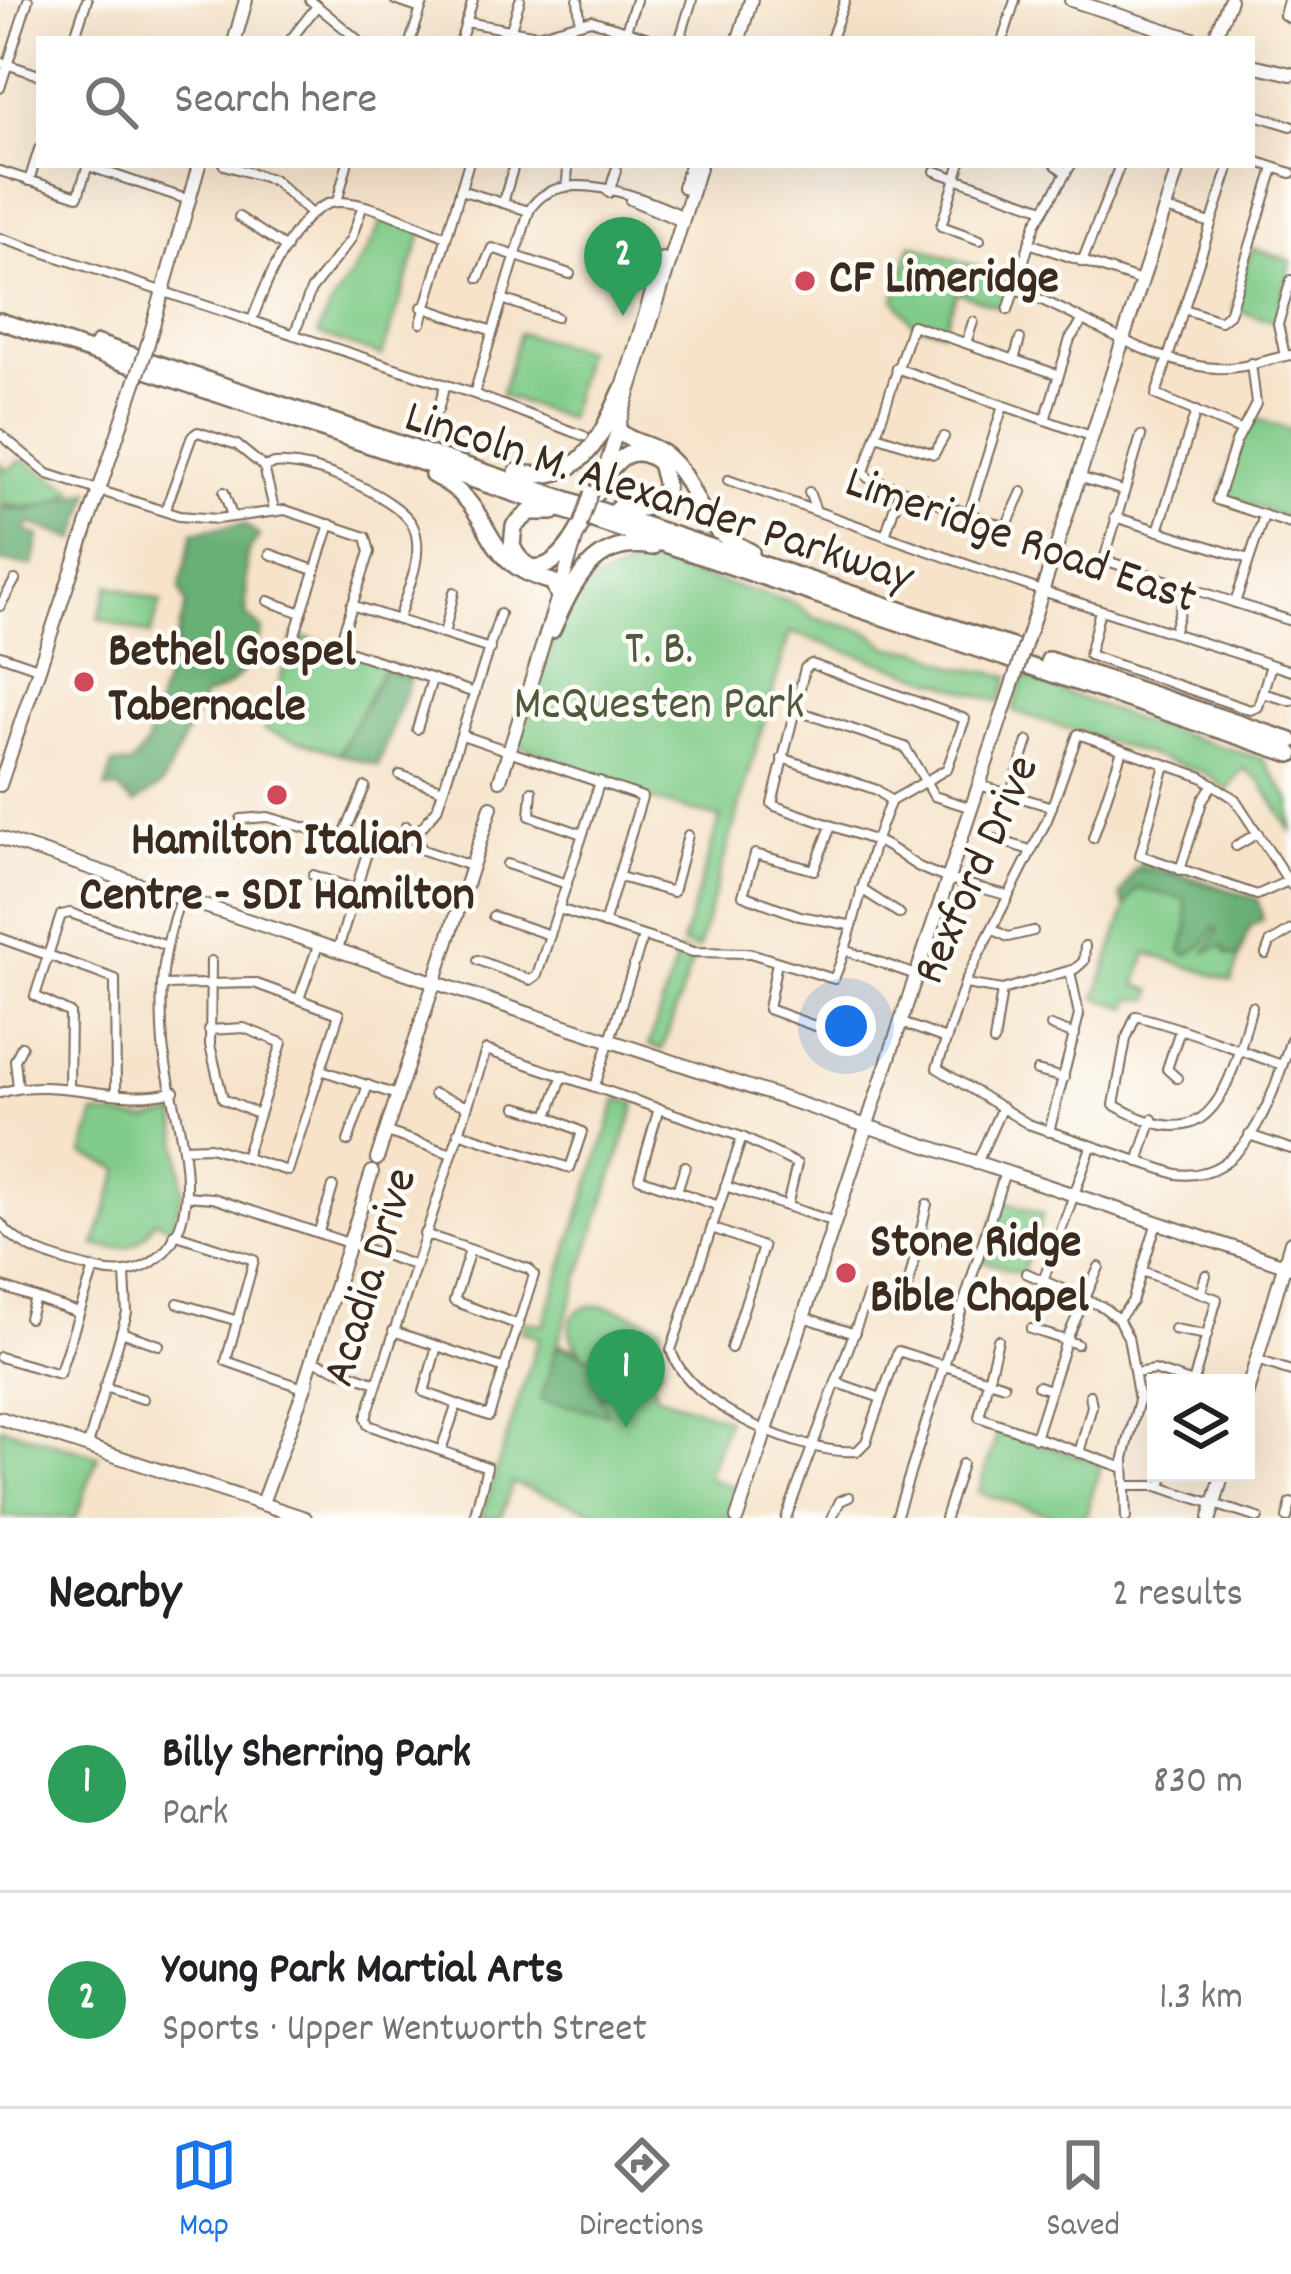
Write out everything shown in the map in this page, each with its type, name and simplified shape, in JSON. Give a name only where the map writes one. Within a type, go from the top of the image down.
[{"type":"highway","name":"Lincoln M. Alexander Parkway","points":[[0,310],[370,432],[592,493],[784,571],[1241,731],[1291,754]]},
{"type":"highway","name":"Lincoln M. Alexander Parkway","points":[[0,321],[394,453],[587,526],[810,592],[1241,731],[1291,738]]},
{"type":"highway","points":[[370,432],[522,473],[553,474],[576,465],[594,448],[626,391]]},
{"type":"highway","points":[[612,438],[624,437],[658,450],[715,530],[784,571]]},
{"type":"highway","points":[[634,452],[656,459],[666,480],[661,496],[645,508],[592,493],[615,461],[634,452]]},
{"type":"highway","points":[[394,453],[465,495],[508,563],[522,575],[564,582]]},
{"type":"highway","points":[[530,512],[587,526],[564,555],[547,567],[526,565],[512,547],[514,526],[530,512]]},
{"type":"highway","points":[[548,638],[583,569],[604,552],[623,545],[655,548],[810,592]]},
{"type":"highway","points":[[1241,731],[1291,765]]},
{"type":"main road","points":[[236,36],[246,0]]},
{"type":"main road","points":[[736,36],[747,0]]},
{"type":"main road","points":[[1073,0],[1169,36]]},
{"type":"main road","points":[[1218,36],[1230,0]]},
{"type":"main road","points":[[1257,63],[1291,74]]},
{"type":"main road","points":[[0,785],[146,350],[198,168]]},
{"type":"main road","points":[[263,1510],[564,582],[587,526],[592,493],[649,331],[694,168]]},
{"type":"main road","points":[[737,1518],[1178,168]]},
{"type":"main road","points":[[681,215],[699,221]]},
{"type":"main road","points":[[626,391],[636,340],[681,215]]},
{"type":"main road","points":[[659,298],[660,266]]},
{"type":"main road","points":[[636,340],[649,331]]},
{"type":"main road","points":[[548,638],[564,582]]},
{"type":"main road","points":[[0,838],[1288,1268]]},
{"type":"main road","points":[[1253,1374],[1288,1268],[1291,1242]]},
{"type":"main road","points":[[0,1418],[263,1510],[304,1518]]},
{"type":"main road","points":[[1212,1511],[1220,1482]]},
{"type":"street","points":[[0,88],[28,0]]},
{"type":"street","points":[[75,36],[86,0]]},
{"type":"street","points":[[395,0],[422,4],[412,36]]},
{"type":"street","points":[[462,36],[473,0]]},
{"type":"street","points":[[511,29],[520,0]]},
{"type":"street","points":[[578,0],[580,20]]},
{"type":"street","points":[[626,30],[636,0]]},
{"type":"street","points":[[681,36],[692,0]]},
{"type":"street","points":[[832,36],[845,0]]},
{"type":"street","points":[[1004,36],[1015,0]]},
{"type":"street","points":[[1276,0],[1288,2],[1284,15],[1291,20]]},
{"type":"street","points":[[293,36],[314,3],[353,36]]},
{"type":"street","points":[[466,22],[541,35],[580,20],[643,36]]},
{"type":"street","points":[[4,64],[36,74]]},
{"type":"street","points":[[1255,115],[1291,126]]},
{"type":"street","points":[[29,181],[36,159]]},
{"type":"street","points":[[1255,161],[1291,173]]},
{"type":"street","points":[[1,175],[78,196],[87,168]]},
{"type":"street","points":[[94,168],[189,200]]},
{"type":"street","points":[[337,202],[346,168]]},
{"type":"street","points":[[421,323],[467,168]]},
{"type":"street","points":[[502,203],[513,168]]},
{"type":"street","points":[[567,183],[568,168]]},
{"type":"street","points":[[958,168],[942,229],[980,240]]},
{"type":"street","points":[[1082,262],[1119,168]]},
{"type":"street","points":[[1229,168],[1156,394],[1240,430]]},
{"type":"street","points":[[1184,309],[1225,320],[1274,168]]},
{"type":"street","points":[[252,169],[274,180],[311,214]]},
{"type":"street","points":[[1008,310],[1044,209],[1069,169]]},
{"type":"street","points":[[609,193],[616,170]]},
{"type":"street","points":[[935,171],[1044,209]]},
{"type":"street","points":[[474,394],[529,211],[542,193],[567,183],[681,215]]},
{"type":"street","points":[[460,190],[529,211]]},
{"type":"street","points":[[252,320],[267,279],[286,248],[311,214],[337,202],[445,236]]},
{"type":"street","points":[[294,334],[311,290],[352,239],[362,208]]},
{"type":"street","points":[[1165,208],[1211,223]]},
{"type":"street","points":[[239,217],[286,248]]},
{"type":"street","points":[[0,238],[474,394],[584,436]]},
{"type":"street","points":[[1030,243],[1141,281]]},
{"type":"street","points":[[479,278],[487,248],[570,274]]},
{"type":"street","points":[[1015,289],[1058,304],[1082,322],[1210,368],[1288,355],[1278,324],[1291,280]]},
{"type":"street","points":[[502,299],[556,317]]},
{"type":"street","points":[[422,307],[493,331]]},
{"type":"street","points":[[966,343],[973,322]]},
{"type":"street","points":[[1045,420],[1070,339],[1082,322]]},
{"type":"street","points":[[1022,492],[1010,526],[864,474],[912,326],[1059,376]]},
{"type":"street","points":[[1014,360],[1021,339]]},
{"type":"street","points":[[1251,363],[1256,404],[1240,430],[1217,500],[1291,524]]},
{"type":"street","points":[[896,368],[1092,437]]},
{"type":"street","points":[[438,410],[446,385]]},
{"type":"street","points":[[969,514],[1003,406]]},
{"type":"street","points":[[1158,531],[1196,410]]},
{"type":"street","points":[[165,512],[194,433],[237,445],[264,466],[274,509]]},
{"type":"street","points":[[0,434],[36,468],[165,512],[201,519],[274,509],[330,524],[371,543],[351,605],[343,650],[475,693]]},
{"type":"street","points":[[876,435],[932,454],[944,436]]},
{"type":"street","points":[[1141,436],[1103,560],[1291,621]]},
{"type":"street","points":[[264,466],[290,462],[396,502],[414,527],[418,554],[398,620]]},
{"type":"street","points":[[1078,477],[1123,491]]},
{"type":"street","name":"Limeridge Road East","points":[[728,480],[1042,591],[1291,671]]},
{"type":"street","points":[[885,536],[900,490]]},
{"type":"street","points":[[224,492],[232,516]]},
{"type":"street","points":[[809,492],[810,504],[827,515]]},
{"type":"street","points":[[1235,603],[1264,515]]},
{"type":"street","points":[[1115,517],[1249,559]]},
{"type":"street","points":[[295,634],[330,524]]},
{"type":"street","points":[[270,554],[314,570]]},
{"type":"street","points":[[0,606],[15,580]]},
{"type":"street","points":[[1173,633],[1187,587]]},
{"type":"street","points":[[444,634],[454,592]]},
{"type":"street","points":[[268,601],[302,613]]},
{"type":"street","points":[[351,605],[490,650]]},
{"type":"street","points":[[1100,610],[1090,656],[1251,710],[1271,665]]},
{"type":"street","points":[[241,819],[268,817],[369,846],[413,838],[437,809],[500,614]]},
{"type":"street","points":[[0,655],[39,669]]},
{"type":"street","points":[[559,909],[693,952],[736,950],[833,979],[876,841],[891,801],[947,770],[962,715],[813,664],[805,668],[772,804],[876,841],[950,877],[1006,895]]},
{"type":"street","points":[[417,729],[432,680]]},
{"type":"street","points":[[1262,693],[1291,701]]},
{"type":"street","points":[[795,710],[903,746],[940,799],[972,808]]},
{"type":"street","name":"Rexford Drive","points":[[1290,883],[1240,804],[1213,784],[1078,734],[1073,737],[1052,807],[965,984],[938,1072],[980,1090],[1049,1132],[1138,1162],[1197,1175],[1235,1152],[1250,1136],[1270,1104],[1291,1040]]},
{"type":"street","points":[[462,735],[642,798],[604,924]]},
{"type":"street","points":[[1010,795],[1028,741]]},
{"type":"street","points":[[1093,838],[1122,750]]},
{"type":"street","points":[[782,758],[878,790],[891,801]]},
{"type":"street","points":[[1165,765],[1138,851],[1257,895],[1290,883]]},
{"type":"street","points":[[400,775],[443,790]]},
{"type":"street","points":[[478,961],[530,980],[537,976],[600,781]]},
{"type":"street","points":[[1180,870],[1203,799],[1213,784]]},
{"type":"street","points":[[980,785],[1052,807]]},
{"type":"street","points":[[344,837],[365,788]]},
{"type":"street","points":[[532,791],[530,816],[582,834]]},
{"type":"street","points":[[933,813],[940,799]]},
{"type":"street","points":[[437,809],[453,814]]},
{"type":"street","points":[[406,826],[427,852],[471,866]]},
{"type":"street","points":[[831,826],[817,868],[756,854],[742,895],[800,916],[849,925]]},
{"type":"street","points":[[1236,846],[1258,833]]},
{"type":"street","points":[[620,877],[674,892],[688,835]]},
{"type":"street","points":[[995,839],[1030,850]]},
{"type":"street","points":[[338,949],[369,846]]},
{"type":"street","points":[[507,864],[567,884]]},
{"type":"street","points":[[313,875],[357,890]]},
{"type":"street","points":[[861,889],[900,914]]},
{"type":"street","points":[[0,1223],[26,1246],[94,1269],[125,1273],[155,1260],[174,1234],[186,1196],[183,1148],[164,1048],[162,986],[164,945],[180,897]]},
{"type":"street","points":[[69,1088],[70,1013],[35,996],[64,913],[164,945]]},
{"type":"street","points":[[493,916],[550,935]]},
{"type":"street","points":[[1266,954],[1270,943],[1291,929]]},
{"type":"street","points":[[994,930],[1008,938],[1033,931]]},
{"type":"street","points":[[595,1086],[643,937]]},
{"type":"street","points":[[0,938],[115,979],[116,1093]]},
{"type":"street","points":[[300,996],[319,943]]},
{"type":"street","points":[[965,984],[1002,990],[1070,971],[1084,961],[1085,946]]},
{"type":"street","points":[[844,950],[917,975]]},
{"type":"street","points":[[211,961],[208,1030],[223,1099],[258,1114]]},
{"type":"street","points":[[778,962],[766,1006],[815,1026]]},
{"type":"street","points":[[1049,1132],[1076,1035],[1078,999],[1070,971]]},
{"type":"street","points":[[162,986],[254,983],[339,1014],[288,1171],[209,1147],[183,1148]]},
{"type":"street","points":[[994,1042],[1002,990]]},
{"type":"street","points":[[1252,1006],[1240,1050],[1228,1089],[1205,1120],[1180,1128],[1114,1106],[1126,1039],[1136,1016],[1240,1050],[1282,1065]]},
{"type":"street","points":[[902,1024],[946,1039]]},
{"type":"street","points":[[1051,1026],[1076,1035]]},
{"type":"street","points":[[208,1030],[244,1028],[282,1042],[245,1158]]},
{"type":"street","points":[[1177,1078],[1166,1074],[1180,1030]]},
{"type":"street","points":[[18,1088],[14,1060],[22,1046]]},
{"type":"street","points":[[472,1047],[742,1137],[797,1164],[787,1206]]},
{"type":"street","name":"Acadia Drive","points":[[474,1518],[489,1471],[368,1425],[449,1153],[486,1050]]},
{"type":"street","points":[[321,1070],[398,1095]]},
{"type":"street","points":[[1037,1071],[1064,1078]]},
{"type":"street","points":[[548,1116],[562,1076]]},
{"type":"street","points":[[348,1141],[368,1085]]},
{"type":"street","points":[[0,1093],[18,1088],[153,1096],[174,1091]]},
{"type":"street","points":[[434,1094],[466,1106]]},
{"type":"street","points":[[458,1132],[570,1168],[581,1130],[517,1107]]},
{"type":"street","points":[[976,1166],[1002,1107]]},
{"type":"street","points":[[659,1108],[637,1173],[719,1206]]},
{"type":"street","points":[[1138,1162],[1152,1119]]},
{"type":"street","points":[[386,1132],[449,1153]]},
{"type":"street","points":[[1250,1136],[1291,1149]]},
{"type":"street","points":[[742,1137],[670,1354],[716,1407],[817,1445],[847,1451],[863,1446],[898,1351],[1004,1384]]},
{"type":"street","points":[[1043,1280],[1092,1146]]},
{"type":"street","points":[[677,1192],[686,1166]]},
{"type":"street","points":[[896,1518],[1004,1175]]},
{"type":"street","points":[[725,1186],[835,1222]]},
{"type":"street","points":[[318,1232],[332,1187]]},
{"type":"street","points":[[186,1196],[213,1198],[414,1265]]},
{"type":"street","points":[[786,1518],[817,1445],[868,1295],[905,1299],[927,1204]]},
{"type":"street","points":[[1118,1319],[1132,1302],[1156,1225]]},
{"type":"street","points":[[712,1228],[764,1247],[731,1348]]},
{"type":"street","points":[[174,1234],[257,1264],[228,1365],[303,1388]]},
{"type":"street","points":[[424,1234],[532,1271],[489,1415],[424,1392],[437,1346]]},
{"type":"street","points":[[888,1241],[937,1243]]},
{"type":"street","points":[[210,1263],[215,1247]]},
{"type":"street","points":[[470,1250],[454,1300],[519,1324]]},
{"type":"street","points":[[1035,1438],[1066,1341],[1099,1268]]},
{"type":"street","points":[[0,1357],[58,1374],[94,1269]]},
{"type":"street","points":[[1142,1271],[1217,1299],[1195,1374]]},
{"type":"street","points":[[88,1446],[128,1307],[125,1273]]},
{"type":"street","points":[[1027,1273],[1118,1319],[1136,1373],[1139,1406],[1124,1468],[1126,1518]]},
{"type":"street","points":[[1201,1291],[1206,1275]]},
{"type":"street","points":[[0,1286],[79,1313]]},
{"type":"street","points":[[28,1318],[35,1298]]},
{"type":"street","points":[[178,1303],[238,1321]]},
{"type":"street","points":[[804,1317],[855,1334]]},
{"type":"street","points":[[1030,1329],[1077,1344]]},
{"type":"street","points":[[1174,1329],[1207,1335]]},
{"type":"street","points":[[393,1331],[506,1369]]},
{"type":"street","points":[[122,1332],[159,1345]]},
{"type":"street","points":[[998,1340],[979,1417],[1124,1468]]},
{"type":"street","points":[[311,1360],[377,1383]]},
{"type":"street","points":[[1257,1360],[1291,1371]]},
{"type":"street","points":[[1136,1373],[1154,1370],[1166,1374]]},
{"type":"street","points":[[838,1383],[881,1398]]},
{"type":"street","points":[[1038,1386],[1050,1390]]},
{"type":"street","points":[[104,1387],[143,1399]]},
{"type":"street","points":[[1078,1453],[1093,1406],[1090,1395]]},
{"type":"street","points":[[441,1450],[456,1407]]},
{"type":"street","points":[[945,1518],[962,1464]]},
{"type":"street","points":[[1161,1487],[1162,1482]]},
{"type":"street","points":[[1126,1486],[1161,1487],[1212,1511],[1258,1518]]},
{"type":"street","points":[[834,1517],[840,1501],[849,1497]]},
{"type":"street","points":[[1287,1518],[1291,1503]]},
{"type":"green space","points":[[382,218],[423,231],[382,356],[318,334]]},
{"type":"green space","points":[[911,244],[1014,280],[1005,309],[957,292],[943,331],[912,323],[895,299]]},
{"type":"green space","points":[[1252,248],[1291,261],[1276,322],[1233,310]]},
{"type":"green space","points":[[519,333],[585,350],[568,419],[501,395]]},
{"type":"green space","points":[[1253,418],[1291,430],[1291,520],[1222,495],[1240,438]]},
{"type":"green space","points":[[22,460],[75,490],[39,506],[0,503],[0,463],[7,470]]},
{"type":"green space","points":[[91,491],[76,540],[30,523],[25,531],[39,536],[33,566],[0,561],[0,507],[28,510]]},
{"type":"green space","points":[[244,524],[259,536],[247,554],[246,615],[263,630],[242,672],[227,686],[204,696],[162,785],[134,804],[118,789],[105,789],[113,764],[131,765],[146,746],[186,605],[180,588],[193,532]]},
{"type":"green space","name":"T. B. McQuesten Park","points":[[643,561],[795,603],[814,618],[869,632],[890,648],[920,650],[956,667],[1009,676],[1000,702],[790,632],[698,949],[682,944],[720,818],[645,798],[517,744],[567,604],[573,606],[589,584]]},
{"type":"green space","points":[[109,585],[161,602],[150,635],[98,618]]},
{"type":"green space","points":[[295,634],[411,672],[378,766],[264,730]]},
{"type":"green space","points":[[383,670],[410,678],[378,766],[339,754]]},
{"type":"green space","points":[[1024,676],[1143,723],[1263,759],[1291,802],[1291,830],[1260,781],[1243,769],[1228,790],[1205,773],[1013,711]]},
{"type":"green space","points":[[1141,861],[1257,899],[1232,981],[1147,953],[1136,985],[1153,990],[1151,999],[1132,999],[1129,1008],[1096,998]]},
{"type":"green space","points":[[1135,869],[1257,899],[1263,919],[1250,927],[1238,957],[1227,954],[1223,946],[1206,952],[1218,931],[1214,928],[1202,946],[1187,955],[1181,951],[1188,928],[1185,899],[1137,888],[1125,907],[1120,896]]},
{"type":"green space","points":[[679,951],[694,956],[662,1050],[649,1045]]},
{"type":"green space","points":[[618,1098],[636,1104],[558,1343],[581,1351],[570,1326],[580,1309],[590,1306],[615,1308],[661,1326],[660,1354],[635,1369],[651,1374],[663,1362],[653,1382],[656,1395],[727,1419],[707,1478],[742,1490],[733,1518],[614,1518],[512,1483],[501,1518],[481,1518],[539,1337],[521,1331],[525,1321],[543,1325]]},
{"type":"green space","points":[[95,1114],[147,1120],[176,1114],[183,1189],[172,1228],[154,1220],[131,1246],[95,1245],[120,1169],[83,1154]]},
{"type":"green space","points":[[1001,1200],[1043,1214],[1022,1274],[981,1260]]},
{"type":"green space","points":[[557,1345],[620,1368],[613,1390],[600,1396],[608,1414],[541,1400]]},
{"type":"green space","points":[[0,1427],[98,1456],[76,1518],[3,1517]]},
{"type":"green space","points":[[999,1429],[1101,1464],[1085,1518],[1058,1518],[978,1492]]},
{"type":"place","name":"CF Limeridge","points":[[805,281]]},
{"type":"place","name":"Young Park Martial Arts","points":[[623,316]]},
{"type":"place","name":"Bethel Gospel Tabernacle","points":[[84,682]]},
{"type":"place","name":"Hamilton Italian Centre - SDI Hamilton","points":[[277,795]]},
{"type":"place","name":"Stone Ridge Bible Chapel","points":[[846,1273]]},
{"type":"place","name":"Billy Sherring Park","points":[[626,1428]]}]
